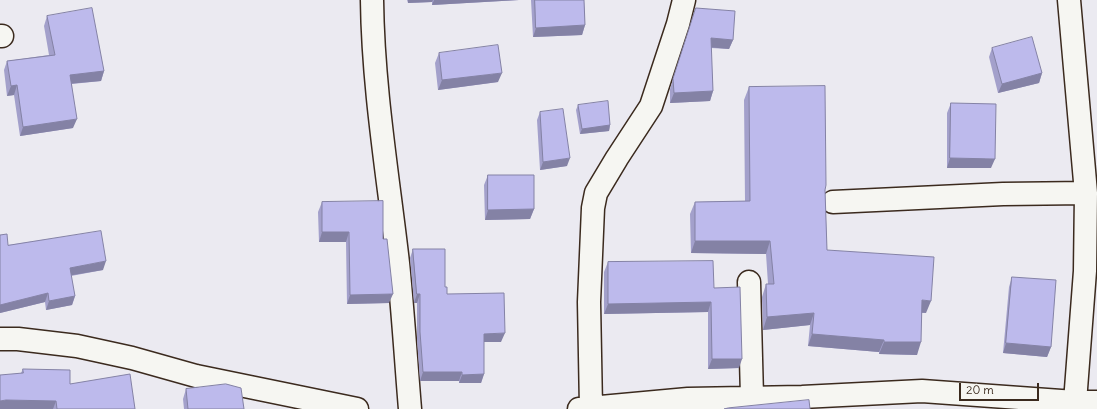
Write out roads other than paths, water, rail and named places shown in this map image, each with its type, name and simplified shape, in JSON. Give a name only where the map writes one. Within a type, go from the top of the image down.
[{"type":"street","points":[[372,0],[372,22],[380,109],[398,264],[410,409]]},
{"type":"street","points":[[684,0],[678,24],[651,106],[617,158],[594,200],[585,409],[689,404],[752,397],[802,397],[922,391],[1075,402],[1097,402]]},
{"type":"street","points":[[1069,0],[1086,193],[1091,270],[1075,402]]},
{"type":"street","points":[[833,202],[1003,194],[1086,193]]},
{"type":"street","points":[[749,282],[752,397]]},
{"type":"street","points":[[0,339],[18,339],[77,346],[132,358],[196,376],[356,409]]}]
